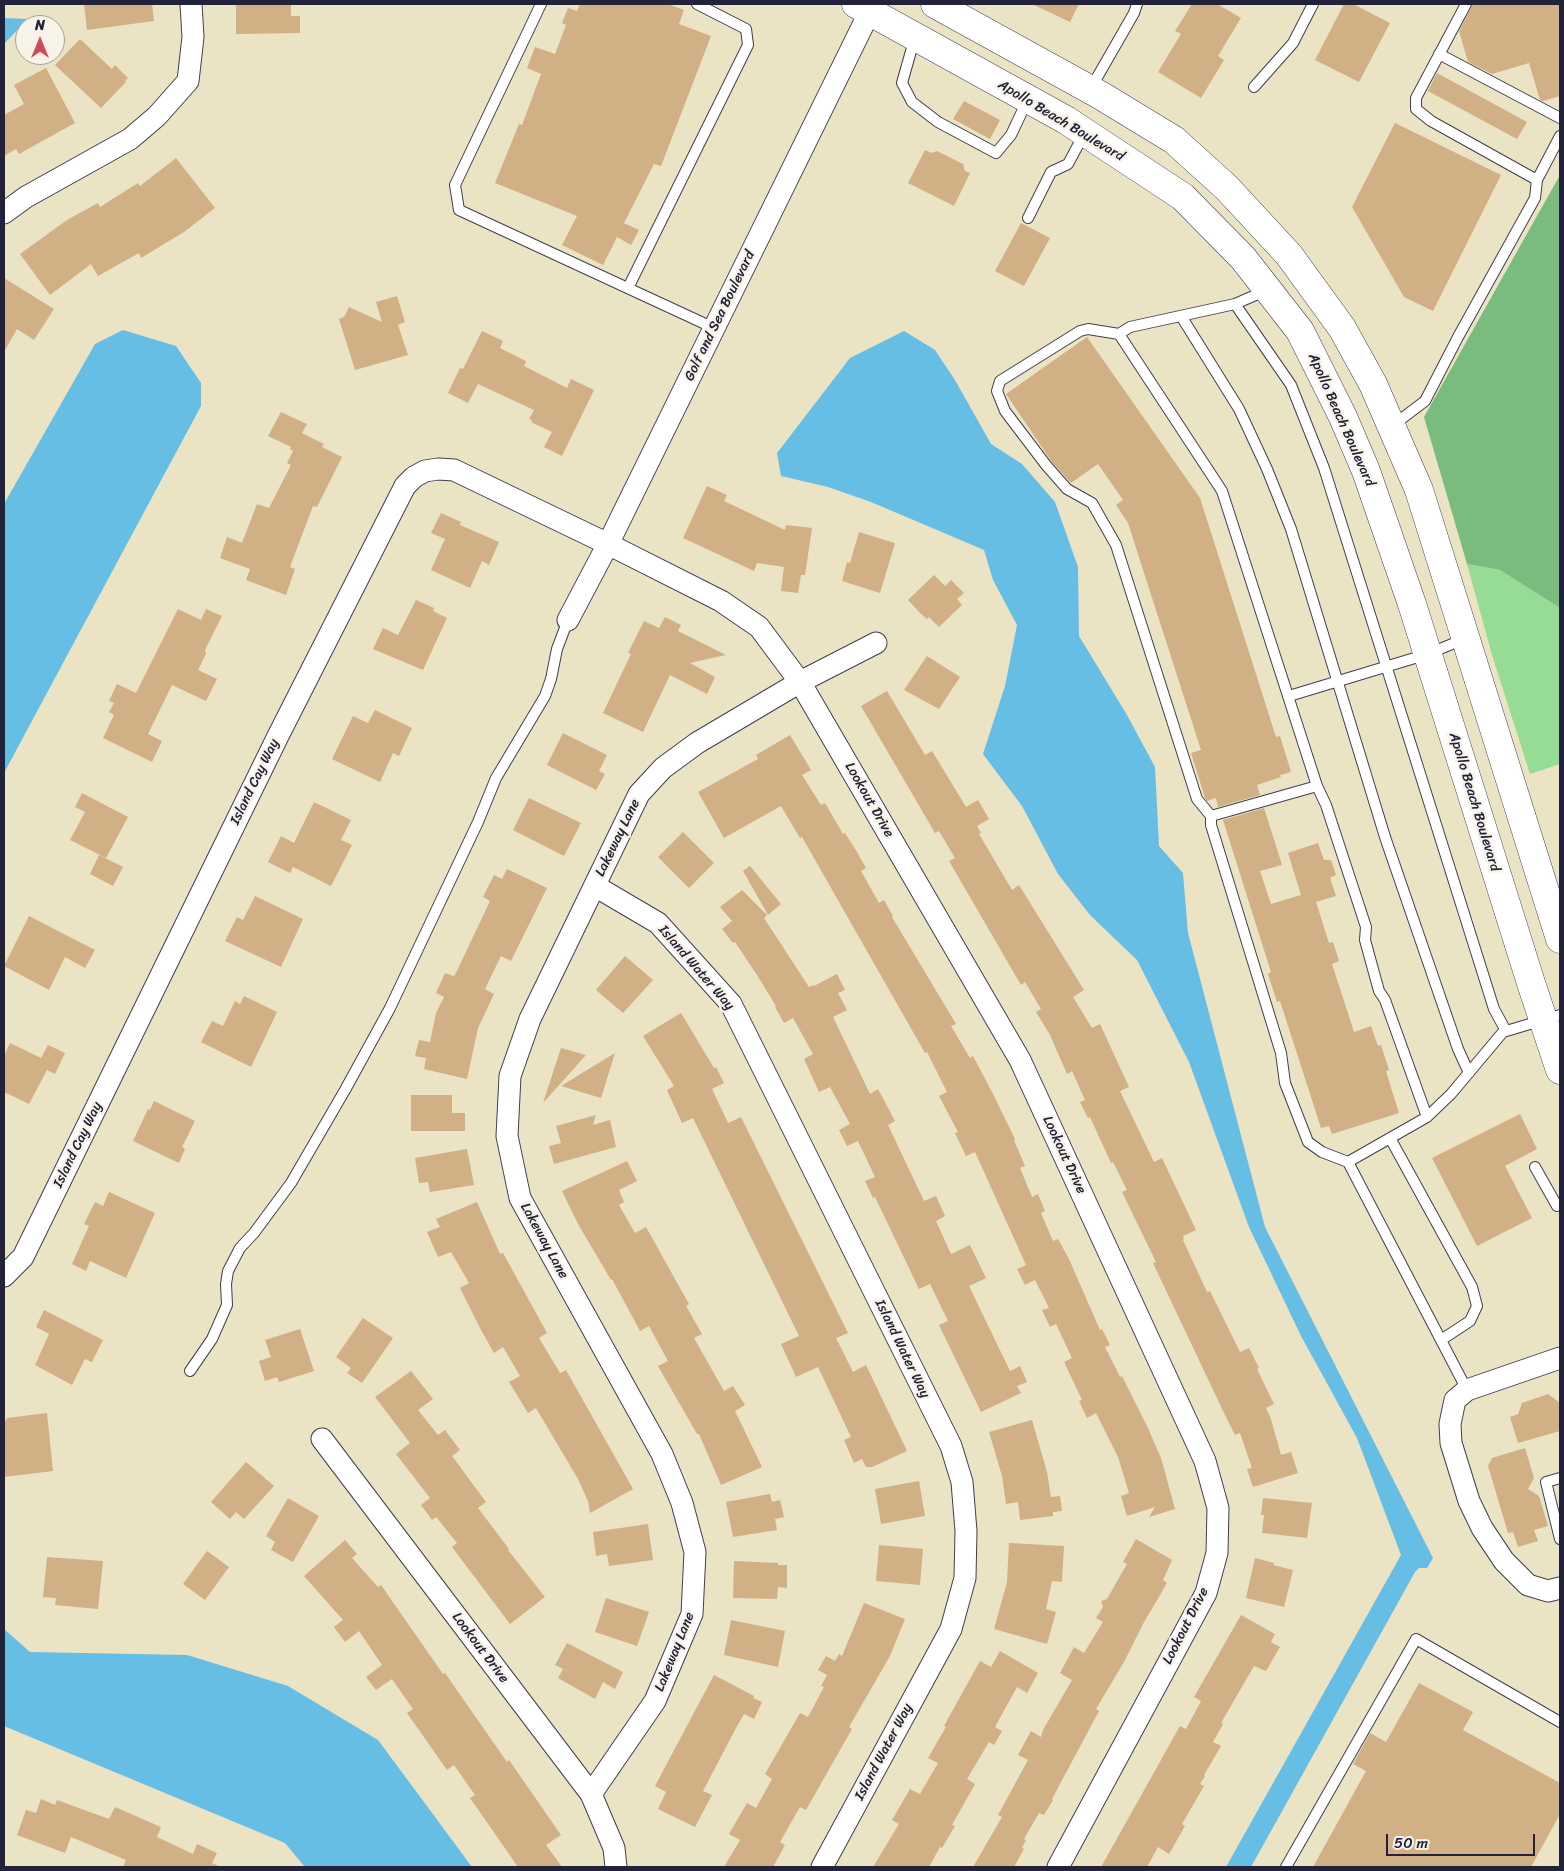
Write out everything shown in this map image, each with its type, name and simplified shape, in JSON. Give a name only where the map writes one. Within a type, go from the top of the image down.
[{"type":"main road","points":[[935,4],[1091,89],[1174,140],[1227,188],[1289,255],[1342,328],[1373,384],[1418,490],[1560,939]]},
{"type":"main road","name":"Apollo Beach Boulevard","points":[[865,6],[1078,128],[1183,197],[1243,258],[1300,331],[1343,418],[1366,471],[1552,1017],[1560,1070]]},
{"type":"main road","points":[[1078,128],[1091,89]]},
{"type":"street","points":[[4,213],[26,197],[130,139],[158,116],[188,81],[193,37],[191,4]]},
{"type":"street","name":"Golf and Sea Boulevard","points":[[568,620],[608,544],[714,328],[865,6]]},
{"type":"street","name":"Island Cay Way","points":[[4,1276],[23,1257],[278,736],[405,486],[414,477],[425,471],[438,468],[454,470],[608,544]]},
{"type":"street","name":"Lookout Drive","points":[[608,544],[721,601],[759,627],[800,682],[1020,1060],[1205,1461],[1218,1508],[1217,1553],[1206,1593],[1058,1867]]},
{"type":"street","name":"Lakeway Lane","points":[[591,1794],[655,1701],[663,1684],[692,1614],[695,1552],[682,1502],[662,1454],[520,1198],[507,1136],[510,1076],[530,1019],[640,794],[664,768],[697,743],[800,682],[876,643]]},
{"type":"street","name":"Island Water Way","points":[[595,886],[658,923],[731,1004],[951,1446],[962,1482],[966,1531],[965,1578],[951,1629],[822,1867]]},
{"type":"street","points":[[1560,1358],[1467,1390],[1455,1400],[1450,1424],[1451,1443],[1469,1500],[1482,1528],[1504,1562],[1528,1584],[1548,1592],[1560,1588]]},
{"type":"street","name":"Lookout Drive","points":[[322,1439],[591,1794],[614,1848],[616,1867]]},
{"type":"lane","points":[[542,4],[454,185],[459,210],[714,328]]},
{"type":"lane","points":[[628,288],[748,45],[746,29],[697,4]]},
{"type":"lane","points":[[1091,89],[1134,13],[1136,4]]},
{"type":"lane","points":[[1254,87],[1293,43],[1313,4]]},
{"type":"lane","points":[[1466,4],[1416,98],[1416,109],[1430,121],[1538,180]]},
{"type":"lane","points":[[916,36],[902,83],[912,102],[938,122],[996,153],[1011,136],[1028,99]]},
{"type":"lane","points":[[1439,54],[1560,118]]},
{"type":"lane","points":[[1028,218],[1051,172],[1068,164],[1078,128]]},
{"type":"lane","points":[[1392,427],[1425,401],[1535,198],[1538,180],[1560,136]]},
{"type":"lane","points":[[1268,289],[1235,304],[1130,327],[1119,334],[1088,329],[1080,331],[1000,381],[997,391],[1005,411],[1046,465],[1067,489],[1092,503],[1116,545],[1197,799],[1211,816],[1211,825],[1281,1052],[1285,1083],[1308,1142],[1322,1152],[1348,1162],[1467,1390]]},
{"type":"lane","points":[[1235,304],[1291,385],[1324,468],[1494,1009],[1506,1031]]},
{"type":"lane","points":[[1181,316],[1239,409],[1267,468],[1291,529],[1385,837],[1458,1049],[1469,1073]]},
{"type":"lane","points":[[1119,334],[1222,491],[1317,786],[1326,805],[1366,927],[1365,940],[1379,991],[1385,1000],[1427,1117]]},
{"type":"lane","points":[[190,1371],[212,1339],[227,1304],[226,1284],[228,1271],[240,1248],[254,1233],[291,1183],[390,1008],[478,822],[496,778],[545,696],[551,679],[557,649],[568,620]]},
{"type":"lane","points":[[1289,696],[1428,654],[1465,639]]},
{"type":"lane","points":[[1211,816],[1317,786]]},
{"type":"lane","points":[[1348,1162],[1427,1117],[1451,1094],[1503,1032],[1552,1017]]},
{"type":"lane","points":[[1390,1138],[1472,1287],[1477,1306],[1470,1321],[1440,1340]]},
{"type":"lane","points":[[1535,1166],[1557,1206],[1560,1204]]},
{"type":"lane","points":[[1560,1478],[1546,1482],[1560,1539]]},
{"type":"lane","points":[[1286,1867],[1416,1638],[1560,1722]]},
{"type":"green space","points":[[1560,175],[1560,608],[1500,570],[1467,564],[1424,417]]},
{"type":"green space","points":[[1467,564],[1500,570],[1560,608],[1560,764],[1530,774],[1492,655]]},
{"type":"water","points":[[4,18],[15,18],[15,33],[4,44]]},
{"type":"water","points":[[123,330],[176,346],[201,383],[201,406],[4,773],[4,504],[95,344]]},
{"type":"water","points":[[904,331],[935,350],[955,380],[991,444],[1022,464],[1055,502],[1078,567],[1079,636],[1127,715],[1155,767],[1159,846],[1183,873],[1188,933],[1265,1227],[1433,1558],[1427,1568],[1419,1568],[1415,1572],[1251,1867],[1226,1867],[1401,1555],[1357,1438],[1301,1336],[1249,1227],[1189,1062],[1137,960],[1090,915],[1058,874],[1022,806],[983,754],[1005,686],[1017,625],[993,580],[984,550],[871,502],[828,487],[781,476],[777,453],[850,358]]},
{"type":"water","points":[[4,1629],[30,1652],[187,1655],[288,1686],[378,1740],[472,1867],[305,1867],[285,1843],[4,1726]]},
{"type":"building","points":[[84,4],[152,4],[154,21],[87,30]]},
{"type":"building","points":[[236,4],[291,4],[291,16],[300,16],[300,33],[236,34]]},
{"type":"building","points":[[580,4],[668,4],[684,10],[679,24],[711,36],[661,166],[654,164],[624,223],[639,230],[631,245],[617,237],[603,265],[562,245],[577,216],[495,183],[519,124],[522,125],[541,74],[527,68],[535,47],[555,54],[566,25],[562,23],[568,8],[577,11]]},
{"type":"building","points":[[1032,4],[1079,4],[1070,22]]},
{"type":"building","points":[[1192,4],[1217,4],[1241,18],[1218,56],[1224,60],[1201,98],[1158,72],[1181,34],[1175,31]]},
{"type":"building","points":[[1344,4],[1353,4],[1390,23],[1359,82],[1315,60]]},
{"type":"building","points":[[1473,4],[1560,4],[1560,96],[1543,101],[1540,100],[1529,63],[1492,74],[1468,62],[1459,31]]},
{"type":"building","points":[[80,39],[112,69],[115,65],[128,78],[101,108],[55,65],[65,65],[65,55]]},
{"type":"building","points":[[46,68],[75,123],[19,154],[16,149],[4,156],[4,115],[24,104],[14,85]]},
{"type":"building","points":[[1437,73],[1527,122],[1517,139],[1428,91]]},
{"type":"building","points":[[964,101],[1000,120],[990,139],[953,119]]},
{"type":"building","points":[[1395,123],[1501,175],[1433,311],[1404,297],[1352,207]]},
{"type":"building","points":[[925,150],[931,153],[937,151],[963,164],[965,171],[970,173],[954,206],[908,183]]},
{"type":"building","points":[[176,158],[215,208],[184,232],[141,258],[139,253],[98,276],[91,264],[50,295],[20,254],[67,220],[98,203],[100,207],[138,183],[140,186]]},
{"type":"building","points":[[1021,223],[1050,238],[1024,286],[995,271]]},
{"type":"building","points":[[4,278],[54,309],[34,340],[17,329],[4,352]]},
{"type":"building","points":[[397,296],[405,322],[398,325],[408,355],[355,370],[339,319],[344,317],[349,307],[382,322],[376,302]]},
{"type":"building","points":[[482,331],[503,341],[500,348],[526,361],[524,366],[567,388],[571,379],[594,390],[562,456],[544,447],[552,432],[531,422],[532,420],[529,419],[534,410],[478,384],[468,403],[448,393],[460,368],[463,369]]},
{"type":"building","points":[[1087,337],[1200,498],[1276,737],[1280,736],[1291,772],[1257,785],[1260,795],[1218,807],[1216,798],[1207,801],[1205,798],[1191,753],[1201,750],[1128,523],[1116,505],[1123,500],[1098,464],[1071,483],[1052,462],[1006,394]]},
{"type":"building","points":[[281,412],[307,424],[302,433],[324,444],[322,447],[342,457],[317,507],[313,506],[290,567],[295,569],[286,595],[246,580],[250,569],[220,558],[227,537],[242,543],[257,504],[269,508],[291,465],[287,463],[293,451],[290,449],[291,447],[268,436]]},
{"type":"building","points":[[707,486],[727,495],[724,501],[785,530],[786,525],[812,528],[805,575],[801,575],[798,593],[781,591],[784,567],[757,563],[754,571],[683,538]]},
{"type":"building","points":[[441,513],[461,522],[460,525],[499,542],[489,565],[482,561],[470,588],[431,570],[445,539],[431,533]]},
{"type":"building","points":[[859,532],[895,543],[880,593],[842,581],[847,562],[850,563]]},
{"type":"building","points":[[934,575],[945,586],[951,580],[964,593],[957,599],[962,605],[939,627],[929,617],[927,619],[920,613],[908,600]]},
{"type":"building","points":[[416,600],[434,608],[433,611],[447,618],[423,670],[373,649],[383,628],[398,635]]},
{"type":"building","points":[[178,609],[201,620],[206,609],[222,616],[205,650],[206,654],[198,670],[217,679],[206,701],[172,685],[148,734],[162,741],[152,762],[103,738],[114,715],[109,712],[114,703],[109,701],[117,684],[136,693]]},
{"type":"building","points":[[665,617],[681,625],[678,631],[726,655],[690,663],[715,677],[707,694],[670,675],[643,732],[603,713],[631,654],[628,653],[644,621],[659,628]]},
{"type":"building","points":[[927,656],[960,677],[939,709],[904,690]]},
{"type":"building","points":[[887,691],[925,755],[932,751],[966,807],[978,800],[989,819],[977,826],[981,833],[979,834],[1012,890],[1019,885],[1084,990],[1073,997],[1092,1028],[1100,1024],[1129,1087],[1120,1091],[1154,1162],[1162,1158],[1196,1230],[1183,1236],[1183,1240],[1207,1292],[1210,1291],[1240,1352],[1249,1348],[1259,1368],[1257,1369],[1274,1404],[1266,1408],[1281,1455],[1291,1452],[1298,1473],[1253,1487],[1247,1469],[1252,1468],[1240,1433],[1235,1435],[1153,1263],[1156,1262],[1122,1192],[1127,1190],[1113,1162],[1111,1163],[1090,1117],[1088,1118],[1080,1102],[1085,1100],[1072,1071],[1067,1074],[1050,1035],[1036,1012],[1041,1009],[1025,982],[1021,985],[949,861],[955,858],[939,831],[935,833],[861,706]]},
{"type":"building","points":[[375,710],[412,728],[399,756],[393,753],[380,782],[332,759],[353,716],[368,723]]},
{"type":"building","points":[[563,733],[607,755],[599,771],[605,774],[596,790],[547,765]]},
{"type":"building","points":[[790,735],[811,770],[802,775],[821,805],[825,803],[843,834],[845,833],[857,852],[866,868],[861,871],[879,903],[884,900],[892,917],[956,1024],[951,1026],[970,1058],[973,1056],[992,1092],[1015,1139],[1025,1166],[1020,1168],[1032,1197],[1038,1194],[1045,1211],[1041,1213],[1053,1241],[1058,1239],[1069,1259],[1100,1330],[1102,1329],[1110,1345],[1105,1347],[1148,1428],[1161,1458],[1175,1509],[1149,1517],[1155,1507],[1127,1516],[1121,1496],[1129,1493],[1118,1457],[1096,1413],[1087,1418],[1079,1401],[1082,1400],[1064,1362],[1072,1358],[1056,1324],[1050,1327],[1042,1310],[1049,1308],[1035,1280],[1025,1285],[1017,1269],[1026,1265],[975,1152],[966,1156],[955,1133],[958,1132],[939,1096],[947,1092],[927,1052],[925,1053],[802,837],[800,838],[781,806],[724,838],[698,792],[758,759],[756,755]]},
{"type":"building","points":[[82,793],[128,817],[106,858],[70,840],[85,812],[75,807]]},
{"type":"building","points":[[529,798],[581,823],[564,856],[513,830]]},
{"type":"building","points":[[314,802],[351,820],[341,840],[352,845],[331,886],[293,867],[290,873],[268,862],[281,836],[294,843]]},
{"type":"building","points":[[1264,808],[1282,865],[1260,871],[1271,904],[1301,895],[1288,853],[1318,843],[1324,860],[1331,860],[1336,875],[1330,878],[1336,896],[1316,902],[1329,943],[1333,942],[1339,961],[1332,964],[1354,1032],[1371,1026],[1378,1046],[1381,1045],[1389,1070],[1386,1071],[1399,1113],[1332,1134],[1329,1126],[1321,1128],[1280,1001],[1277,1002],[1268,974],[1271,972],[1223,820]]},
{"type":"building","points":[[683,832],[714,863],[689,888],[658,857]]},
{"type":"building","points":[[99,855],[123,867],[113,886],[90,874]]},
{"type":"building","points":[[750,866],[781,904],[768,915],[743,871]]},
{"type":"building","points":[[507,869],[547,888],[511,961],[501,956],[485,989],[494,994],[478,1028],[467,1079],[424,1069],[426,1058],[415,1056],[419,1040],[430,1042],[436,1013],[444,997],[436,993],[445,973],[455,975],[490,901],[483,897],[494,875],[502,879]]},
{"type":"building","points":[[742,890],[767,915],[764,918],[809,987],[837,974],[845,990],[838,993],[847,1010],[833,1017],[870,1094],[878,1089],[895,1121],[888,1125],[924,1201],[936,1196],[945,1216],[936,1221],[951,1254],[970,1245],[986,1278],[969,1286],[1010,1371],[1020,1366],[1027,1382],[1017,1386],[1021,1393],[981,1412],[939,1325],[948,1321],[930,1284],[919,1289],[875,1197],[873,1198],[865,1181],[875,1177],[858,1141],[847,1146],[839,1130],[850,1124],[830,1087],[819,1092],[804,1059],[813,1054],[793,1018],[784,1023],[757,975],[735,942],[733,943],[722,929],[732,921],[720,907]]},
{"type":"building","points":[[255,896],[303,919],[281,967],[225,941],[237,917],[243,920]]},
{"type":"building","points":[[29,916],[95,950],[85,968],[65,957],[49,990],[4,966]]},
{"type":"building","points":[[625,956],[653,980],[623,1013],[596,990]]},
{"type":"building","points":[[244,996],[277,1012],[251,1067],[201,1042],[212,1021],[223,1026],[235,1001],[240,1004]]},
{"type":"building","points":[[681,1013],[714,1068],[716,1067],[724,1083],[712,1089],[728,1123],[741,1117],[848,1333],[836,1338],[853,1372],[866,1365],[907,1451],[872,1467],[866,1467],[862,1459],[854,1463],[844,1440],[851,1437],[818,1367],[796,1377],[781,1344],[799,1336],[693,1118],[682,1123],[667,1090],[674,1086],[643,1036]]},
{"type":"building","points":[[10,1043],[41,1058],[48,1045],[65,1053],[55,1074],[47,1070],[29,1104],[4,1092],[4,1056]]},
{"type":"building","points":[[561,1048],[586,1055],[543,1103]]},
{"type":"building","points":[[615,1053],[601,1098],[561,1086]]},
{"type":"building","points":[[411,1095],[452,1095],[452,1113],[465,1113],[465,1131],[411,1131]]},
{"type":"building","points":[[154,1101],[195,1121],[182,1147],[185,1149],[179,1163],[133,1141],[148,1109],[150,1110]]},
{"type":"building","points":[[1520,1114],[1537,1149],[1505,1166],[1532,1218],[1477,1246],[1432,1158]]},
{"type":"building","points":[[596,1115],[593,1125],[610,1120],[616,1147],[554,1164],[549,1146],[561,1143],[556,1126]]},
{"type":"building","points":[[467,1149],[474,1185],[430,1192],[428,1182],[419,1183],[415,1158]]},
{"type":"building","points":[[627,1161],[637,1181],[619,1190],[624,1202],[619,1205],[635,1233],[646,1227],[689,1304],[686,1306],[702,1334],[694,1338],[724,1391],[733,1386],[745,1405],[735,1411],[762,1467],[721,1485],[699,1434],[697,1434],[658,1366],[668,1361],[649,1326],[640,1331],[612,1279],[578,1224],[562,1191]]},
{"type":"building","points":[[109,1192],[155,1213],[126,1278],[90,1261],[86,1271],[72,1264],[89,1226],[84,1224],[95,1202],[103,1206]]},
{"type":"building","points":[[477,1202],[500,1254],[503,1253],[547,1333],[539,1338],[560,1373],[566,1370],[633,1489],[590,1513],[588,1501],[578,1479],[536,1408],[528,1413],[509,1382],[520,1376],[503,1347],[494,1353],[481,1330],[460,1288],[469,1283],[451,1252],[438,1257],[427,1232],[440,1227],[436,1219]]},
{"type":"building","points":[[44,1310],[103,1340],[92,1362],[85,1359],[72,1385],[35,1365],[49,1334],[36,1327]]},
{"type":"building","points":[[363,1318],[393,1338],[362,1383],[347,1373],[351,1368],[336,1357]]},
{"type":"building","points":[[300,1329],[314,1371],[279,1382],[277,1377],[265,1381],[259,1361],[271,1357],[265,1340]]},
{"type":"building","points":[[411,1371],[433,1399],[418,1410],[438,1435],[445,1430],[460,1450],[452,1456],[486,1502],[478,1508],[545,1597],[510,1624],[452,1547],[457,1543],[436,1517],[432,1520],[421,1505],[430,1498],[396,1454],[410,1443],[375,1397]]},
{"type":"building","points":[[1548,1394],[1560,1403],[1560,1431],[1518,1443],[1510,1417],[1518,1414],[1522,1403]]},
{"type":"building","points":[[47,1413],[53,1471],[4,1477],[4,1424],[7,1418]]},
{"type":"building","points":[[1032,1420],[1047,1472],[1051,1497],[1060,1496],[1062,1511],[1053,1512],[1053,1516],[1020,1520],[1018,1502],[1006,1504],[1002,1476],[989,1432]]},
{"type":"building","points":[[1525,1448],[1534,1478],[1528,1489],[1539,1496],[1548,1526],[1534,1530],[1538,1541],[1518,1547],[1513,1532],[1508,1533],[1488,1466],[1492,1458]]},
{"type":"building","points":[[246,1462],[274,1486],[244,1519],[236,1512],[230,1519],[211,1502]]},
{"type":"building","points":[[919,1481],[925,1516],[881,1524],[875,1489]]},
{"type":"building","points":[[770,1494],[772,1502],[780,1500],[784,1517],[775,1519],[777,1530],[733,1537],[726,1502]]},
{"type":"building","points":[[288,1498],[319,1516],[293,1562],[271,1550],[275,1542],[266,1536]]},
{"type":"building","points":[[1263,1498],[1312,1503],[1307,1538],[1262,1533],[1264,1515],[1261,1515]]},
{"type":"building","points":[[648,1524],[653,1560],[609,1566],[607,1554],[596,1556],[593,1532]]},
{"type":"building","points":[[1136,1539],[1172,1560],[1163,1580],[1167,1583],[1096,1709],[1099,1711],[1053,1800],[1044,1815],[1039,1813],[1024,1839],[1026,1840],[1022,1848],[1024,1849],[1014,1867],[973,1867],[1002,1817],[998,1815],[1028,1760],[1018,1755],[1031,1731],[1041,1737],[1043,1730],[1072,1680],[1060,1673],[1074,1647],[1084,1653],[1103,1622],[1096,1618],[1103,1607],[1101,1601],[1107,1599],[1127,1564],[1123,1562]]},
{"type":"building","points":[[345,1540],[357,1554],[352,1558],[378,1587],[381,1585],[443,1674],[445,1673],[507,1762],[509,1760],[561,1835],[546,1845],[562,1867],[518,1867],[470,1798],[475,1795],[454,1765],[447,1770],[407,1713],[413,1709],[392,1679],[376,1690],[366,1677],[382,1665],[359,1631],[345,1642],[334,1627],[343,1620],[304,1576]]},
{"type":"building","points":[[1009,1543],[1064,1546],[1062,1582],[1052,1581],[1046,1609],[1056,1612],[1047,1644],[994,1629],[1007,1582]]},
{"type":"building","points":[[879,1545],[923,1549],[920,1585],[876,1581]]},
{"type":"building","points":[[207,1551],[229,1567],[205,1600],[183,1584]]},
{"type":"building","points":[[47,1557],[103,1561],[98,1609],[55,1605],[56,1598],[43,1597]]},
{"type":"building","points":[[1255,1558],[1293,1570],[1284,1607],[1246,1598]]},
{"type":"building","points":[[734,1561],[787,1565],[787,1588],[778,1587],[777,1599],[733,1598]]},
{"type":"building","points":[[606,1598],[649,1612],[637,1646],[595,1632]]},
{"type":"building","points":[[864,1603],[905,1619],[890,1656],[849,1727],[852,1729],[806,1810],[800,1807],[780,1842],[785,1845],[773,1867],[724,1867],[740,1840],[729,1834],[747,1803],[756,1808],[772,1779],[765,1774],[800,1713],[808,1717],[824,1687],[821,1686],[827,1675],[818,1670],[826,1656],[835,1661],[839,1654],[842,1656]]},
{"type":"building","points":[[1241,1615],[1275,1634],[1271,1642],[1280,1647],[1266,1671],[1254,1666],[1221,1723],[1223,1724],[1213,1742],[1221,1746],[1204,1775],[1200,1784],[1204,1786],[1182,1824],[1185,1826],[1169,1854],[1158,1847],[1147,1867],[1101,1867],[1180,1726],[1186,1729],[1201,1701],[1194,1697]]},
{"type":"building","points":[[731,1620],[785,1631],[778,1667],[724,1655]]},
{"type":"building","points":[[567,1643],[623,1672],[615,1689],[603,1682],[595,1699],[558,1678],[563,1669],[555,1665]]},
{"type":"building","points":[[1000,1651],[1038,1673],[1027,1693],[1017,1687],[995,1727],[1002,1731],[994,1745],[989,1742],[967,1779],[975,1784],[952,1825],[955,1826],[929,1867],[873,1867],[899,1824],[892,1820],[910,1789],[920,1794],[938,1763],[928,1758],[980,1661],[991,1667]]},
{"type":"building","points":[[714,1675],[762,1702],[754,1719],[744,1714],[736,1728],[703,1791],[712,1795],[695,1827],[658,1809],[666,1792],[655,1786]]},
{"type":"building","points":[[1419,1683],[1473,1712],[1463,1730],[1560,1783],[1560,1814],[1531,1867],[1313,1867],[1366,1771],[1353,1764],[1370,1733],[1386,1742]]},
{"type":"building","points":[[41,1799],[55,1805],[57,1800],[109,1819],[115,1807],[161,1827],[157,1837],[193,1854],[197,1844],[217,1853],[212,1863],[221,1867],[123,1867],[126,1860],[71,1837],[65,1853],[17,1835],[26,1810],[36,1813]]}]
